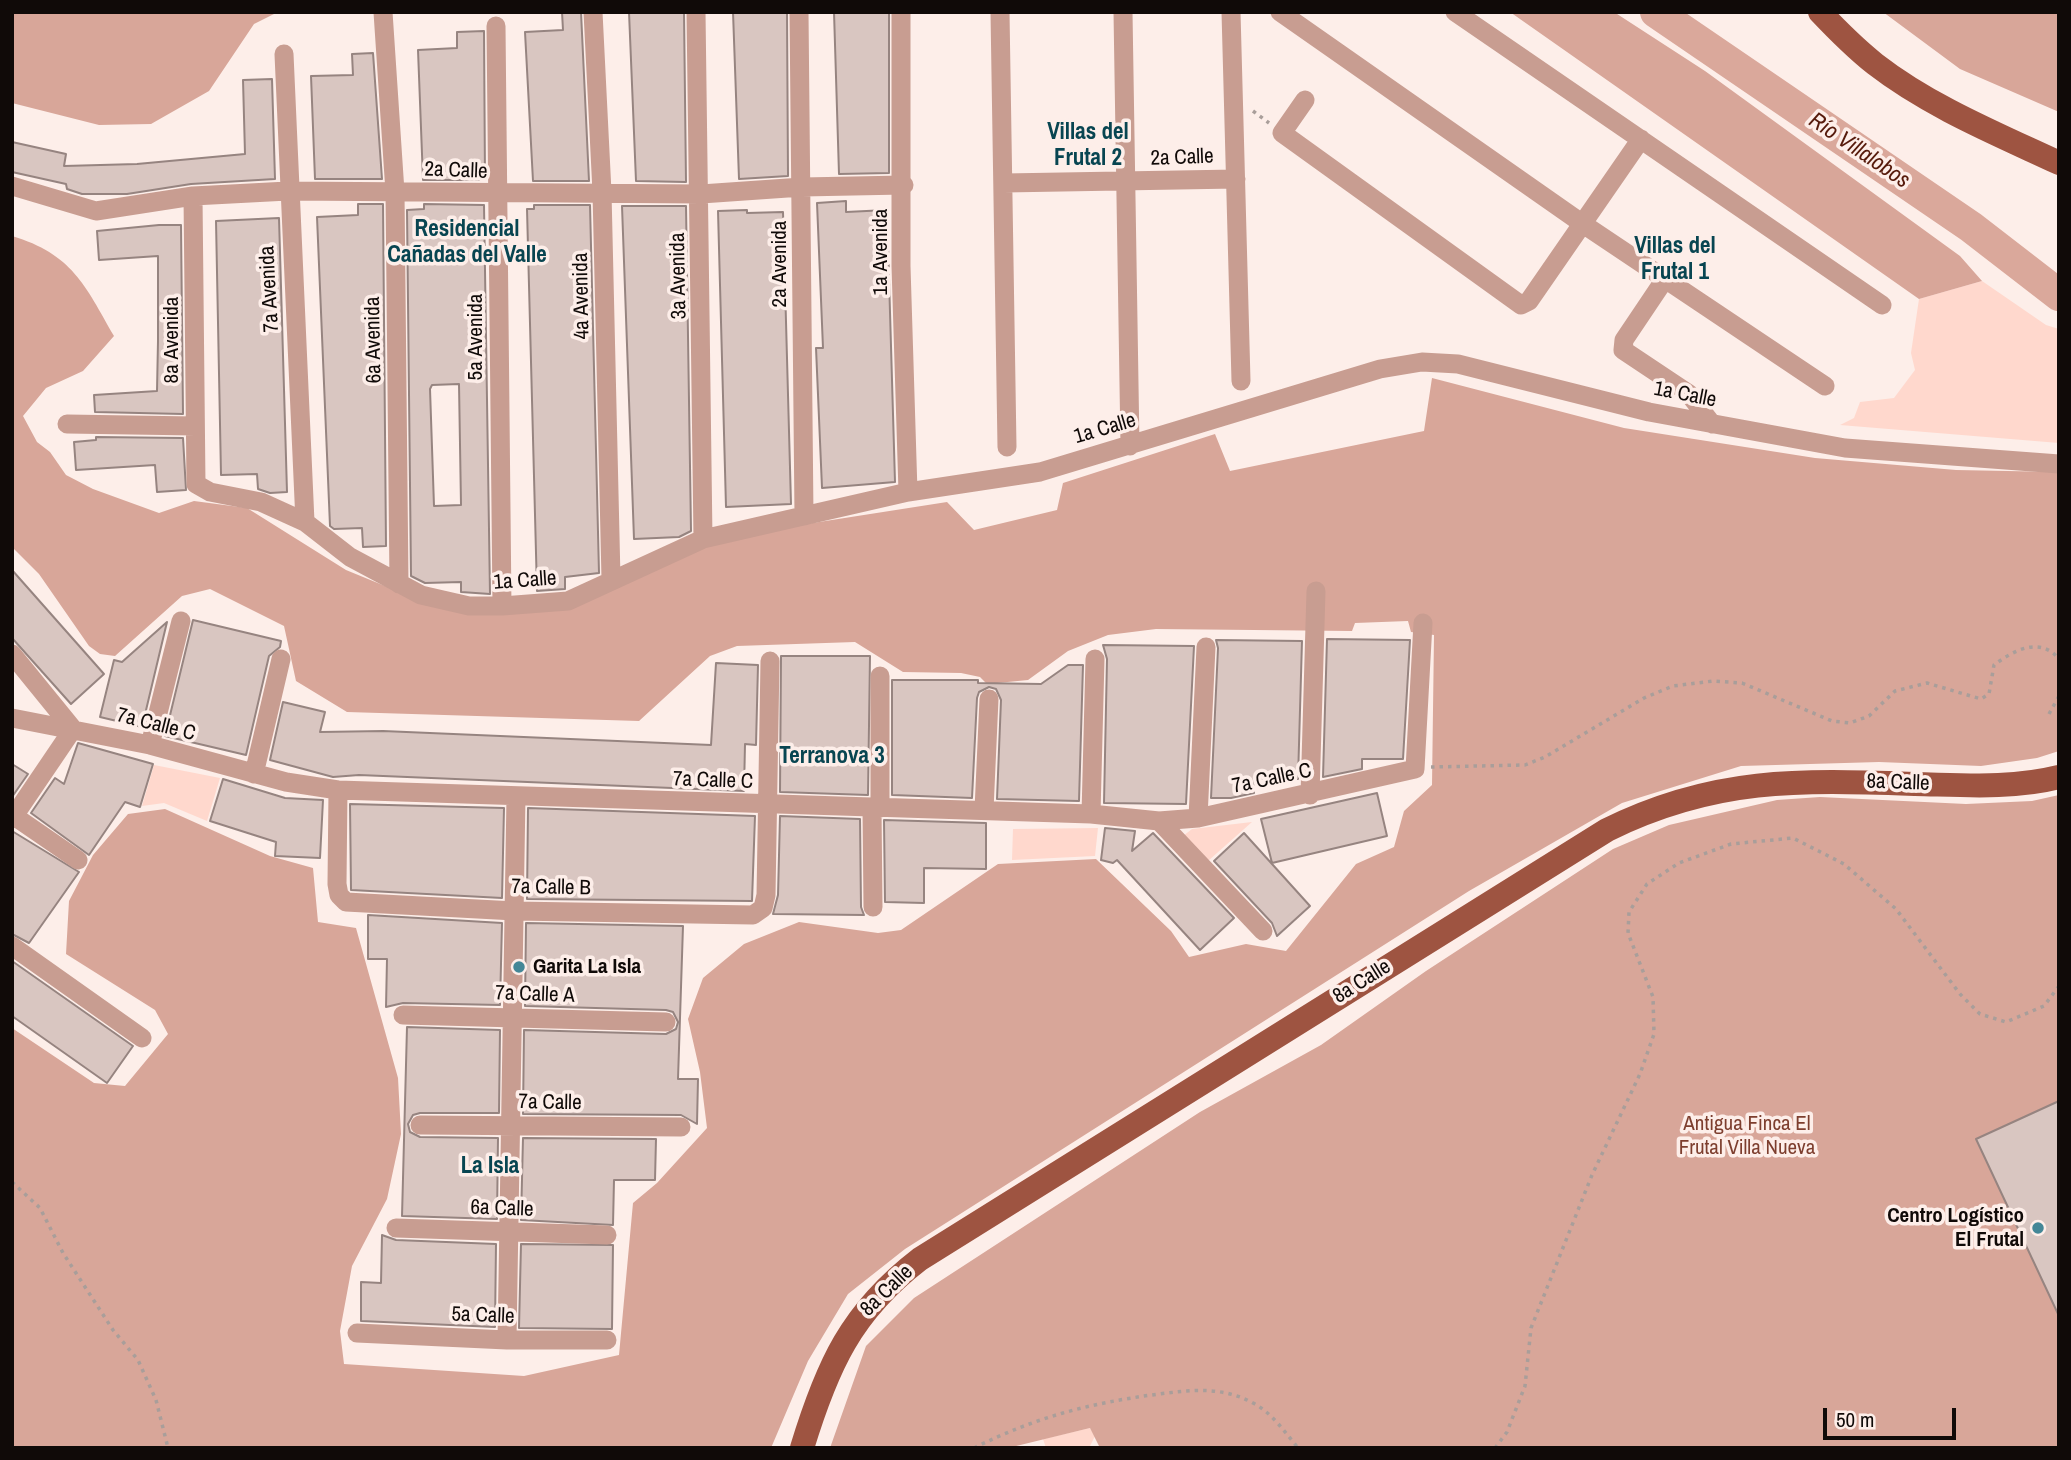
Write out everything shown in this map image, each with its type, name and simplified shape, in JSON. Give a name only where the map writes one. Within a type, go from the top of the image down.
[{"type":"main road","points":[[1820,12],[1862,53],[1892,75],[1973,122],[2059,163]]},
{"type":"main road","name":"8a Calle","points":[[802,1448],[822,1384],[845,1337],[880,1294],[920,1259],[1607,830],[1693,795],[1758,784],[1832,781],[1991,786],[2059,777]]},
{"type":"street","name":"6a Avenida","points":[[383,12],[395,192],[399,584]]},
{"type":"street","name":"4a Avenida","points":[[593,12],[602,192],[611,579]]},
{"type":"street","name":"3a Avenida","points":[[696,12],[701,194],[703,538]]},
{"type":"street","name":"2a Avenida","points":[[799,12],[804,516]]},
{"type":"street","name":"1a Avenida","points":[[901,12],[904,185],[901,266],[908,492]]},
{"type":"street","points":[[1000,12],[1007,447]]},
{"type":"street","points":[[1123,12],[1130,446]]},
{"type":"street","points":[[1231,12],[1241,381]]},
{"type":"street","points":[[1280,12],[1583,224],[1825,386]]},
{"type":"street","points":[[1455,12],[1882,305]]},
{"type":"street","name":"5a Avenida","points":[[496,26],[502,606]]},
{"type":"street","name":"7a Avenida","points":[[284,54],[288,191],[305,522]]},
{"type":"street","points":[[1305,100],[1282,133],[1521,305],[1529,301],[1641,139]]},
{"type":"street","name":"2a Calle","points":[[1004,183],[1236,179]]},
{"type":"street","name":"2a Calle","points":[[12,186],[96,211],[151,205],[193,195],[288,191],[499,195],[602,192],[701,194],[802,187],[904,185]]},
{"type":"street","name":"8a Avenida","points":[[193,195],[196,484]]},
{"type":"street","points":[[1665,279],[1624,340],[1623,349],[1689,394],[1712,424]]},
{"type":"street","name":"1a Calle","points":[[196,484],[210,492],[261,502],[305,522],[350,557],[421,595],[448,602],[502,606],[568,601],[703,538],[908,492],[1040,472],[1380,369],[1422,362],[1494,371],[1649,412],[1845,448],[2059,464]]},
{"type":"street","points":[[67,424],[195,426]]},
{"type":"street","points":[[1310,795],[1316,592]]},
{"type":"street","points":[[150,745],[181,621]]},
{"type":"street","points":[[1415,769],[1423,623]]},
{"type":"street","points":[[1198,818],[1206,647]]},
{"type":"street","points":[[12,654],[74,729],[13,818],[78,860]]},
{"type":"street","points":[[254,774],[281,659]]},
{"type":"street","points":[[1091,814],[1095,659]]},
{"type":"street","points":[[768,806],[770,661]]},
{"type":"street","points":[[873,907],[880,676]]},
{"type":"street","points":[[984,810],[989,699]]},
{"type":"street","name":"7a Calle C","points":[[12,718],[150,745],[254,774],[338,790],[768,806],[1091,814],[1159,821],[1198,818],[1310,795],[1415,769]]},
{"type":"street","name":"7a Calle B","points":[[338,790],[337,884],[341,898],[352,903],[515,911],[744,915],[760,911],[766,895],[768,806]]},
{"type":"street","points":[[508,1340],[516,796]]},
{"type":"street","points":[[1159,821],[1263,931]]},
{"type":"street","points":[[12,946],[142,1038]]},
{"type":"street","name":"7a Calle A","points":[[403,1015],[666,1022]]},
{"type":"street","name":"7a Calle","points":[[419,1125],[681,1127]]},
{"type":"street","name":"6a Calle","points":[[396,1228],[607,1235]]},
{"type":"street","name":"5a Calle","points":[[357,1333],[508,1340],[607,1340]]},
{"type":"path","points":[[1232,97],[1282,133]]},
{"type":"path","points":[[1415,769],[1444,765],[1506,768],[1525,765],[1545,757],[1644,698],[1673,686],[1713,681],[1742,683],[1832,721],[1850,723],[1869,716],[1895,691],[1927,683],[1981,699],[1989,694],[1994,666],[2034,645],[2059,659]]},
{"type":"path","points":[[2049,714],[2059,696]]},
{"type":"path","points":[[1495,1448],[1507,1432],[1525,1386],[1531,1328],[1592,1175],[1640,1074],[1654,1034],[1653,997],[1628,933],[1629,912],[1647,884],[1679,863],[1731,844],[1793,838],[1844,864],[1896,909],[1928,954],[1980,1014],[2006,1022],[2044,1006],[2059,986]]},
{"type":"path","points":[[12,1182],[40,1208],[63,1253],[113,1330],[138,1360],[156,1400],[168,1448]]},
{"type":"path","points":[[974,1448],[1007,1431],[1101,1401],[1211,1388],[1252,1402],[1273,1416],[1298,1448]]},
{"type":"shaded area","points":[[1982,281],[2046,325],[2059,329],[2059,443],[1840,425],[1854,418],[1860,402],[1894,398],[1915,370],[1911,353],[1919,299]]},
{"type":"shaded area","points":[[154,765],[220,778],[207,821],[164,803],[142,806]]},
{"type":"shaded area","points":[[1252,822],[1208,861],[1183,836],[1192,829]]},
{"type":"shaded area","points":[[1098,828],[1095,856],[1012,860],[1013,829]]},
{"type":"shaded area","points":[[1090,1428],[1095,1436],[1089,1448],[1046,1448],[1043,1439]]},
{"type":"green space","points":[[12,12],[278,12],[254,24],[209,91],[151,124],[99,125],[12,103]]},
{"type":"green space","points":[[1510,12],[1614,12],[1705,71],[1960,256],[1982,281],[1919,299]]},
{"type":"green space","points":[[1883,12],[2059,12],[2059,112],[1960,69]]},
{"type":"green space","points":[[12,236],[32,243],[63,262],[85,287],[114,336],[83,371],[46,388],[23,416],[37,442],[50,452],[66,475],[93,489],[159,513],[194,501],[247,508],[346,570],[407,595],[519,611],[692,547],[755,532],[947,502],[974,530],[1057,510],[1063,483],[1215,434],[1230,471],[1424,431],[1432,378],[1624,428],[1815,458],[1956,470],[2059,472],[2059,751],[2037,758],[1981,766],[1879,762],[1741,766],[1622,803],[1469,891],[905,1249],[848,1294],[808,1361],[771,1448],[12,1448],[12,1028],[94,1083],[125,1086],[168,1034],[155,1010],[66,954],[69,901],[93,855],[128,814],[165,809],[270,856],[313,868],[318,922],[356,928],[398,1078],[401,1134],[387,1199],[352,1266],[340,1331],[344,1364],[524,1376],[619,1355],[633,1203],[657,1183],[707,1128],[700,1072],[688,1019],[703,978],[744,944],[799,922],[878,933],[901,930],[998,864],[1096,859],[1171,931],[1189,957],[1246,944],[1286,951],[1356,864],[1394,847],[1404,811],[1432,785],[1434,635],[1411,632],[1408,621],[1355,623],[1352,631],[1156,629],[1108,635],[1068,651],[1028,680],[987,684],[980,677],[961,673],[903,672],[855,642],[737,646],[710,656],[639,721],[347,712],[296,681],[284,626],[210,589],[182,596],[115,656],[100,654],[89,646],[39,574],[12,547]]},
{"type":"green space","name":"Antigua Finca El Frutal Villa Nueva","points":[[2059,795],[2059,1448],[1100,1448],[1090,1428],[1008,1448],[830,1448],[866,1346],[914,1298],[1200,1112],[1321,1045],[1426,971],[1613,849],[1669,825],[1777,800],[1820,797],[1966,804],[2032,801]]},
{"type":"building","points":[[562,12],[581,12],[589,181],[533,181],[525,32],[563,30]]},
{"type":"building","points":[[629,12],[684,12],[686,182],[636,181]]},
{"type":"building","points":[[733,12],[787,12],[788,176],[739,179]]},
{"type":"building","points":[[834,12],[889,12],[889,173],[839,174]]},
{"type":"building","points":[[484,31],[485,180],[423,180],[418,50],[457,48],[457,32]]},
{"type":"building","points":[[373,53],[382,179],[315,179],[311,76],[353,75],[352,54]]},
{"type":"building","points":[[272,79],[275,179],[191,184],[127,194],[82,194],[67,189],[66,184],[12,172],[12,142],[66,154],[64,166],[137,164],[245,154],[243,80]]},
{"type":"building","points":[[846,201],[846,212],[887,210],[895,482],[822,488],[816,348],[823,348],[817,203]]},
{"type":"building","points":[[358,204],[383,204],[386,546],[363,547],[362,528],[334,529],[330,526],[317,217],[358,215]]},
{"type":"building","points":[[424,204],[484,205],[490,594],[461,592],[461,582],[425,583],[411,576],[407,210],[424,209]],"holes":[[[459,384],[461,505],[434,506],[432,385]]]},
{"type":"building","points":[[534,205],[590,205],[599,573],[565,577],[565,589],[537,591],[527,209],[534,209]]},
{"type":"building","points":[[622,206],[686,206],[691,531],[679,537],[634,539]]},
{"type":"building","points":[[747,210],[747,213],[783,212],[791,504],[726,507],[718,211]]},
{"type":"building","points":[[279,218],[287,492],[270,493],[258,489],[257,474],[221,475],[216,221]]},
{"type":"building","points":[[181,225],[183,414],[95,412],[94,395],[157,391],[158,341],[158,256],[99,260],[97,231]]},
{"type":"building","points":[[96,437],[183,438],[186,490],[157,492],[155,465],[76,470],[74,442],[96,440]]},
{"type":"building","points":[[12,570],[104,674],[71,704],[12,638]]},
{"type":"building","points":[[193,620],[281,641],[280,647],[269,656],[246,755],[165,736]]},
{"type":"building","points":[[167,622],[142,727],[100,717],[114,660],[122,662]]},
{"type":"building","points":[[1327,639],[1410,640],[1403,759],[1362,759],[1362,769],[1323,777]]},
{"type":"building","points":[[1216,640],[1302,641],[1298,779],[1254,779],[1254,793],[1231,798],[1211,798],[1218,648]]},
{"type":"building","points":[[1103,645],[1194,646],[1186,804],[1104,803],[1107,659]]},
{"type":"building","points":[[781,656],[870,656],[868,795],[780,792]]},
{"type":"building","points":[[716,663],[758,665],[756,745],[745,744],[744,791],[359,775],[333,777],[270,760],[283,702],[325,712],[320,732],[383,731],[711,745]]},
{"type":"building","points":[[1068,665],[1083,665],[1079,801],[997,799],[1001,700],[996,689],[989,687],[979,692],[977,698],[972,798],[892,795],[892,680],[978,680],[978,683],[1041,684]]},
{"type":"building","points":[[78,743],[153,764],[140,807],[125,802],[89,855],[31,813],[55,778],[64,784]]},
{"type":"building","points":[[12,764],[28,774],[12,797]]},
{"type":"building","points":[[223,779],[285,798],[323,800],[320,858],[275,856],[276,842],[210,821]]},
{"type":"building","points":[[1377,793],[1387,836],[1272,863],[1261,819]]},
{"type":"building","points":[[350,804],[504,808],[502,898],[351,890]]},
{"type":"building","points":[[528,808],[755,816],[752,901],[527,899]]},
{"type":"building","points":[[780,816],[860,819],[861,907],[864,915],[773,914],[778,895]]},
{"type":"building","points":[[884,820],[986,823],[986,869],[924,868],[924,903],[885,902]]},
{"type":"building","points":[[1105,828],[1135,831],[1132,851],[1153,833],[1234,918],[1200,950],[1117,860],[1113,863],[1101,860]]},
{"type":"building","points":[[12,831],[79,872],[29,943],[12,934]]},
{"type":"building","points":[[1244,833],[1310,906],[1277,936],[1272,923],[1214,861]]},
{"type":"building","points":[[368,915],[502,923],[500,1005],[403,1003],[386,1007],[387,959],[368,959]]},
{"type":"building","points":[[526,923],[683,926],[678,1079],[698,1079],[697,1124],[681,1115],[523,1114],[524,1030],[666,1034],[676,1029],[678,1022],[673,1012],[666,1010],[525,1006]]},
{"type":"building","points":[[12,961],[133,1046],[107,1083],[12,1016]]},
{"type":"building","points":[[407,1027],[500,1030],[499,1113],[420,1113],[413,1115],[408,1124],[410,1132],[420,1137],[498,1138],[497,1219],[402,1216]]},
{"type":"building","name":"Centro Logístico El Frutal","points":[[2059,1101],[2059,1316],[1976,1139]]},
{"type":"building","points":[[523,1138],[656,1139],[655,1180],[614,1180],[613,1225],[521,1220]]},
{"type":"building","points":[[382,1235],[396,1240],[496,1244],[495,1327],[361,1321],[361,1282],[381,1283]]},
{"type":"building","points":[[521,1244],[613,1245],[612,1329],[519,1328]]},
{"type":"waterway","name":"Río Villalobos","points":[[1656,12],[1971,227],[2059,295]]},
{"type":"place","name":"Garita La Isla","points":[[519,967]]},
{"type":"place","name":"Centro Logístico El Frutal","points":[[2038,1228]]},
{"type":"district","name":"Villas del Frutal 2","points":[[1088,146]]},
{"type":"district","name":"Residencial Cañadas del Valle","points":[[467,243]]},
{"type":"district","name":"Villas del Frutal 1","points":[[1675,260]]},
{"type":"district","name":"Terranova 3","points":[[832,757]]},
{"type":"district","name":"La Isla","points":[[490,1167]]}]
